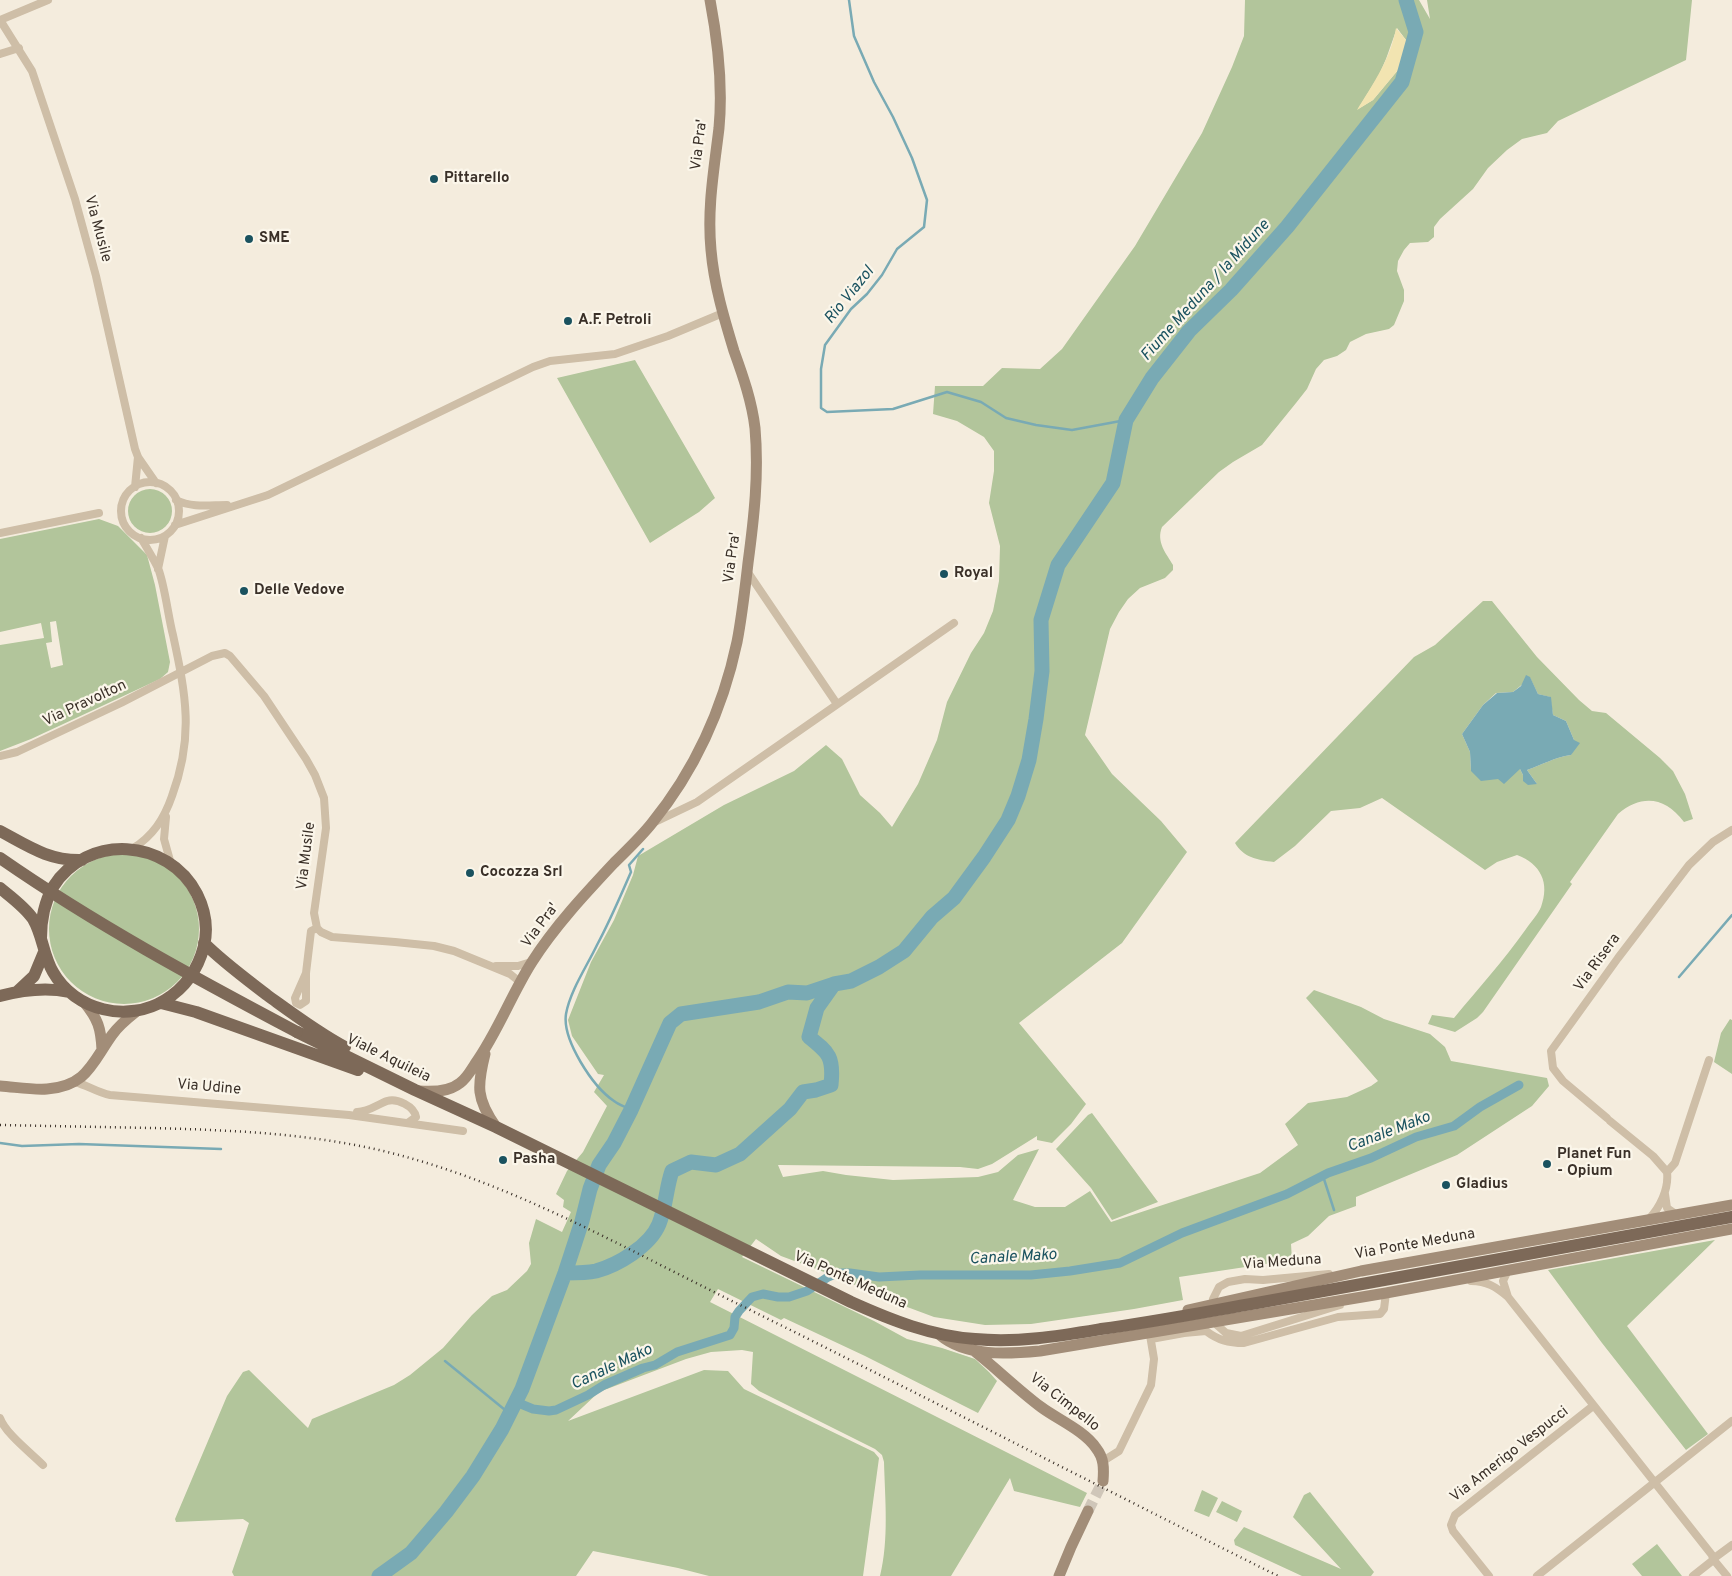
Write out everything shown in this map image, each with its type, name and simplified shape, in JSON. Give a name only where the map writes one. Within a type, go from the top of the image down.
[{"type":"main road","points":[[0,831],[45,855],[70,860],[82,860]]},
{"type":"main road","points":[[111,849],[132,849],[152,854],[171,864],[187,879],[199,898],[205,920],[204,942],[199,961],[182,988],[161,1003],[138,1011],[110,1011],[84,1002],[69,992],[54,974],[44,952],[42,938],[43,912],[50,893],[61,877],[82,860],[111,849]]},
{"type":"main road","name":"Viale Aquileia","points":[[0,858],[42,888],[118,935],[297,1032],[573,1165]]},
{"type":"main road","points":[[0,888],[31,917],[42,938]]},
{"type":"main road","points":[[204,942],[216,955],[299,1019],[415,1090]]},
{"type":"main road","points":[[18,991],[34,976],[44,952]]},
{"type":"main road","points":[[0,996],[18,991],[54,989],[69,992]]},
{"type":"main road","points":[[161,1003],[196,1012],[415,1090]]},
{"type":"main road","name":"Via Ponte Meduna","points":[[573,1165],[884,1317],[940,1335],[974,1340],[1013,1341],[1052,1337],[1158,1321],[1651,1226]]},
{"type":"main road","points":[[1651,1226],[1732,1217]]},
{"type":"street","points":[[0,20],[48,0]]},
{"type":"street","name":"Via Pra'","points":[[415,1090],[448,1089],[460,1083],[486,1049],[532,962],[578,902],[652,824],[698,755],[719,709],[738,640],[755,508],[757,480],[755,424],[723,313],[714,276],[710,246],[709,211],[719,126],[720,81],[716,33],[710,0]]},
{"type":"street","name":"Via Musile","points":[[0,20],[32,71],[75,199],[96,276],[138,457]]},
{"type":"street","points":[[0,54],[19,48]]},
{"type":"street","points":[[175,525],[179,512],[176,500],[167,488],[156,483],[147,482],[129,491],[123,500],[122,516],[129,531],[141,538],[153,539],[164,536],[175,525],[273,492],[532,367],[550,361],[615,354],[668,336],[723,313]]},
{"type":"street","points":[[138,457],[156,483]]},
{"type":"street","points":[[135,487],[138,457]]},
{"type":"street","points":[[176,500],[195,506],[231,506]]},
{"type":"street","points":[[0,532],[99,513]]},
{"type":"street","points":[[158,569],[164,536]]},
{"type":"street","points":[[132,849],[150,836],[167,810],[183,764],[187,730],[186,701],[181,673],[158,569],[141,538]]},
{"type":"street","points":[[747,571],[837,704]]},
{"type":"street","points":[[652,824],[697,802],[954,623]]},
{"type":"street","name":"Via Musile","points":[[181,673],[219,653],[225,653],[230,656],[264,696],[315,775],[324,798],[326,828],[314,913],[316,928],[311,931],[306,973]]},
{"type":"street","name":"Via Pravolton","points":[[0,756],[17,752],[181,673]]},
{"type":"street","points":[[167,810],[164,839],[171,864]]},
{"type":"street","name":"Via Risera","points":[[1667,1172],[1654,1156],[1563,1081],[1553,1068],[1551,1051],[1618,958],[1689,866],[1713,842],[1732,830]]},
{"type":"street","points":[[316,928],[332,937],[434,946],[454,951],[510,974],[520,982]]},
{"type":"street","points":[[484,963],[507,967],[532,962]]},
{"type":"street","points":[[84,1002],[96,1017],[100,1028],[102,1050]]},
{"type":"street","points":[[0,1086],[46,1089],[75,1082],[91,1068],[123,1022],[138,1011]]},
{"type":"street","name":"Via Pra'","points":[[486,1049],[479,1085],[480,1094],[488,1115],[496,1127]]},
{"type":"street","points":[[1680,1215],[1667,1208],[1665,1203],[1667,1172],[1674,1164],[1709,1060]]},
{"type":"street","points":[[91,1068],[90,1078],[95,1090]]},
{"type":"street","name":"Via Udine","points":[[75,1082],[85,1084],[110,1095],[321,1112],[410,1122],[464,1131]]},
{"type":"street","name":"Via Udine","points":[[321,1112],[360,1112],[391,1101],[406,1105],[415,1112],[416,1116],[410,1122]]},
{"type":"street","points":[[1651,1226],[1665,1193]]},
{"type":"street","name":"Via Ponte Meduna","points":[[1158,1321],[1177,1312],[1361,1271],[1651,1226],[1680,1215],[1732,1205]]},
{"type":"street","name":"Via Ponte Meduna","points":[[940,1335],[950,1343],[973,1350],[1011,1354],[1040,1351],[1150,1336],[1732,1229]]},
{"type":"street","points":[[1508,1270],[1502,1282],[1508,1297]]},
{"type":"street","name":"Via Meduna","points":[[1213,1299],[1220,1287],[1228,1282],[1245,1279],[1263,1280],[1361,1271]]},
{"type":"street","name":"Via Ponte Meduna","points":[[1451,1281],[1485,1282],[1493,1285],[1508,1297],[1593,1406]]},
{"type":"street","name":"Via Ponte Meduna","points":[[1150,1336],[1206,1331],[1215,1338],[1229,1344],[1244,1343],[1331,1318],[1380,1314],[1384,1309],[1386,1293]]},
{"type":"street","name":"Via Ponte Meduna","points":[[1217,1325],[1226,1333],[1241,1336],[1368,1296]]},
{"type":"street","points":[[1103,1481],[1103,1461],[1119,1451],[1151,1385],[1154,1359],[1150,1336]]},
{"type":"street","name":"Via Cimpello","points":[[973,1350],[1040,1406],[1088,1438],[1096,1447],[1103,1461]]},
{"type":"street","points":[[1010,1380],[1006,1364],[1011,1354]]},
{"type":"street","points":[[1593,1406],[1727,1576]]},
{"type":"street","name":"Via Amerigo Vespucci","points":[[1489,1576],[1453,1531],[1452,1524],[1455,1515],[1593,1406]]},
{"type":"street","points":[[0,1418],[2,1423],[43,1465]]},
{"type":"street","points":[[1537,1576],[1732,1421]]},
{"type":"street","points":[[1059,1576],[1070,1547],[1088,1511]]},
{"type":"street","points":[[1693,1576],[1732,1545]]},
{"type":"green space","points":[[1245,0],[1419,0],[1430,19],[1427,0],[1692,0],[1686,60],[1558,121],[1547,133],[1522,139],[1507,150],[1488,168],[1473,189],[1440,219],[1434,227],[1434,237],[1428,242],[1410,243],[1404,250],[1398,261],[1397,271],[1404,290],[1404,301],[1394,325],[1389,329],[1366,334],[1350,342],[1346,350],[1337,356],[1324,360],[1316,369],[1307,389],[1262,445],[1219,472],[1162,527],[1160,532],[1161,542],[1173,565],[1173,570],[1165,578],[1140,588],[1128,599],[1119,612],[1110,629],[1085,735],[1112,774],[1161,821],[1187,852],[1122,943],[1019,1023],[1086,1104],[1071,1124],[1052,1143],[1037,1140],[1037,1136],[992,1164],[978,1169],[960,1167],[778,1165],[783,1177],[823,1171],[893,1180],[978,1177],[998,1172],[1018,1155],[1039,1149],[1013,1200],[1035,1207],[1065,1207],[1090,1191],[1111,1222],[1260,1173],[1298,1145],[1285,1124],[1308,1103],[1347,1097],[1378,1081],[1306,998],[1314,990],[1361,1007],[1384,1019],[1430,1034],[1445,1047],[1451,1061],[1547,1078],[1549,1086],[1532,1106],[1457,1155],[1356,1197],[1356,1206],[1329,1216],[1308,1236],[1291,1244],[1292,1260],[1179,1277],[1183,1300],[1031,1324],[985,1325],[934,1317],[875,1295],[843,1279],[781,1256],[756,1239],[742,1257],[907,1339],[975,1359],[997,1381],[978,1413],[865,1356],[784,1318],[781,1320],[718,1289],[710,1302],[1087,1493],[1080,1507],[1014,1491],[1010,1478],[951,1576],[880,1576],[885,1548],[886,1519],[884,1462],[882,1455],[875,1449],[759,1391],[751,1384],[753,1352],[742,1350],[711,1352],[686,1359],[599,1392],[568,1421],[704,1370],[728,1371],[744,1389],[874,1452],[879,1458],[863,1576],[709,1576],[593,1551],[576,1576],[234,1576],[232,1572],[249,1523],[243,1519],[176,1522],[175,1519],[227,1396],[243,1372],[249,1370],[308,1428],[312,1419],[394,1385],[410,1375],[443,1348],[472,1315],[492,1296],[507,1290],[527,1271],[531,1264],[529,1243],[536,1219],[562,1232],[571,1212],[563,1207],[564,1200],[556,1194],[567,1171],[583,1152],[607,1106],[594,1092],[604,1075],[598,1074],[572,1036],[568,1020],[591,962],[614,920],[633,875],[638,856],[724,805],[794,771],[826,745],[842,759],[860,795],[892,827],[918,784],[937,740],[947,702],[971,653],[984,633],[993,611],[999,581],[1000,546],[989,503],[994,471],[994,451],[984,437],[957,421],[933,414],[935,386],[983,386],[1002,368],[1040,369],[1062,349],[1135,246],[1202,133],[1244,36]],"holes":[[[1397,28],[1406,40],[1407,53],[1398,70],[1373,100],[1358,109],[1379,75]]]},
{"type":"green space","points":[[635,360],[715,498],[699,512],[650,543],[557,378]]},
{"type":"green space","points":[[150,489],[162,493],[168,499],[172,511],[168,523],[162,529],[150,533],[138,529],[132,523],[128,511],[132,499],[138,493]]},
{"type":"green space","points":[[99,519],[118,526],[147,555],[155,585],[170,662],[168,672],[160,679],[31,739],[0,751],[0,645],[44,638],[41,623],[0,632],[0,539]],"holes":[[[56,621],[63,665],[51,668],[46,643],[52,642],[50,622]]]},
{"type":"green space","points":[[1483,601],[1492,601],[1537,657],[1579,700],[1592,711],[1606,713],[1673,771],[1685,794],[1693,819],[1684,822],[1669,807],[1653,801],[1636,803],[1618,814],[1483,1012],[1455,1032],[1428,1024],[1432,1015],[1454,1018],[1509,952],[1541,907],[1544,898],[1544,882],[1538,869],[1517,855],[1497,862],[1485,870],[1382,798],[1360,808],[1331,811],[1295,846],[1274,862],[1246,855],[1235,843],[1414,657],[1435,645]],"holes":[[[1530,678],[1538,694],[1550,697],[1553,715],[1566,721],[1574,740],[1571,755],[1554,759],[1527,770],[1537,784],[1523,775],[1520,769],[1471,771],[1470,752],[1462,734],[1483,705],[1496,693],[1513,692]]]},
{"type":"green space","points":[[124,854],[153,860],[177,876],[193,900],[199,929],[193,958],[177,982],[153,998],[124,1004],[95,998],[71,982],[55,958],[49,929],[55,900],[71,876],[95,860]]},
{"type":"green space","points":[[1730,1019],[1732,1020],[1732,1074],[1714,1062],[1721,1033]]},
{"type":"green space","points":[[1092,1113],[1158,1202],[1112,1220],[1091,1188],[1056,1149]]},
{"type":"green space","points":[[1715,1240],[1627,1326],[1708,1434],[1686,1450],[1602,1343],[1548,1270]]},
{"type":"green space","points":[[1202,1490],[1218,1498],[1209,1517],[1194,1511]]},
{"type":"green space","points":[[1310,1492],[1374,1572],[1371,1576],[1302,1576],[1235,1545],[1234,1540],[1244,1527],[1341,1569],[1293,1517],[1304,1495]]},
{"type":"green space","points":[[1222,1501],[1242,1511],[1237,1522],[1216,1512]]},
{"type":"green space","points":[[1657,1544],[1682,1576],[1642,1576],[1632,1564]]},
{"type":"sand","points":[[1396,28],[1406,40],[1407,53],[1398,70],[1373,100],[1357,110],[1386,60]]},
{"type":"water","points":[[1526,675],[1530,677],[1538,694],[1551,697],[1553,715],[1566,721],[1574,740],[1580,743],[1571,755],[1554,759],[1527,770],[1537,784],[1528,785],[1523,781],[1520,769],[1504,784],[1498,779],[1481,781],[1471,771],[1470,752],[1462,734],[1483,705],[1497,693],[1513,692],[1521,686]]},
{"type":"waterway","name":"Rio Viazol","points":[[849,0],[854,36],[874,82],[912,158],[927,200],[924,227],[897,249],[882,275],[867,294],[851,309],[825,345],[821,369],[821,408],[827,412],[893,409],[947,392],[981,402],[1006,418],[1036,425],[1072,430],[1126,420]]},
{"type":"waterway","name":"Fiume Meduna / la Midune","points":[[565,1273],[596,1271],[632,1254],[648,1240],[659,1224],[672,1171],[691,1162],[716,1165],[740,1154],[790,1109],[803,1092],[831,1085],[832,1068],[829,1056],[809,1037],[817,1008],[834,984],[851,981],[879,967],[904,951],[932,917],[954,898],[984,857],[1008,820],[1018,796],[1029,760],[1042,671],[1041,620],[1058,565],[1113,483],[1126,420],[1152,378],[1189,331],[1231,290],[1287,227],[1402,82],[1416,32],[1406,0]]},
{"type":"waterway","points":[[631,1110],[606,1094],[589,1074],[569,1037],[566,1014],[575,988],[631,872],[629,865],[643,849]]},
{"type":"waterway","name":"Canale Mako","points":[[1679,977],[1732,915]]},
{"type":"waterway","name":"Fiume Meduna / la Midune","points":[[379,1576],[411,1553],[446,1512],[473,1476],[502,1429],[522,1389],[565,1273],[599,1165],[614,1143],[631,1110],[670,1023],[681,1014],[759,1002],[788,992],[807,993],[834,984]]},
{"type":"waterway","name":"Canale Mako","points":[[516,1402],[533,1409],[556,1410],[604,1385],[643,1368],[655,1365],[677,1352],[730,1335],[734,1328],[735,1317],[752,1297],[763,1294],[789,1297],[807,1291],[828,1277],[838,1273],[879,1277],[1031,1275],[1120,1263],[1182,1233],[1287,1194],[1328,1173],[1371,1158],[1416,1137],[1454,1126],[1480,1107],[1519,1085]]},
{"type":"waterway","points":[[0,1143],[22,1146],[79,1144],[221,1149]]},
{"type":"waterway","points":[[1323,1176],[1334,1210]]},
{"type":"waterway","points":[[445,1361],[510,1414]]},
{"type":"tunnel","points":[[1088,1511],[1103,1481]]},
{"type":"railway","points":[[0,1125],[152,1128],[266,1133],[351,1144],[425,1162],[514,1195],[558,1214],[1278,1576]]},
{"type":"place","name":"Pittarello","points":[[434,179]]},
{"type":"place","name":"SME","points":[[249,239]]},
{"type":"place","name":"A.F. Petroli","points":[[568,321]]},
{"type":"place","name":"Royal","points":[[944,574]]},
{"type":"place","name":"Delle Vedove","points":[[244,591]]},
{"type":"place","name":"Cocozza Srl","points":[[470,873]]},
{"type":"place","name":"Pasha","points":[[503,1160]]},
{"type":"place","name":"Planet Fun - Opium","points":[[1547,1164]]},
{"type":"place","name":"Gladius","points":[[1446,1185]]}]
